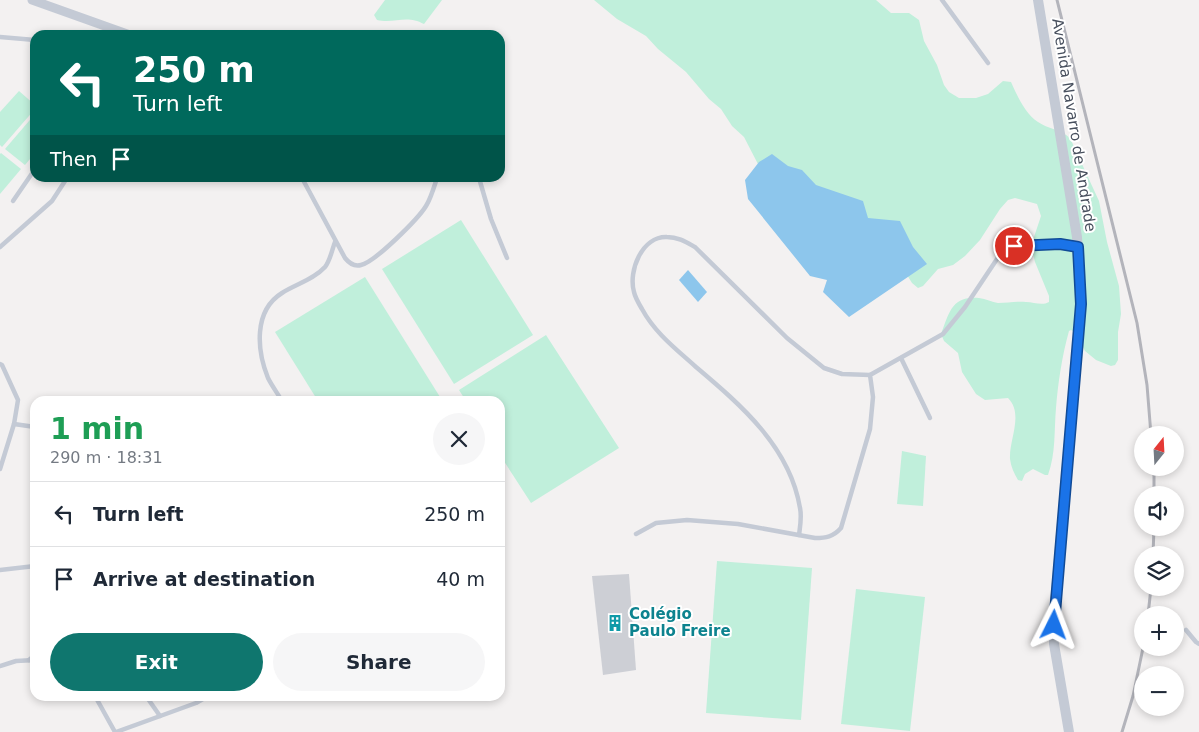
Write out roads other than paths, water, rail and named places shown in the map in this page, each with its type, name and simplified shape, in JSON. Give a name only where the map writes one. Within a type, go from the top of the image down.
[{"type":"street","points":[[32,0],[116,30]]},
{"type":"street","name":"Avenida Navarro de Andrade","points":[[1038,0],[1078,247],[1081,304],[1055,605],[1054,644],[1069,732]]},
{"type":"lane","points":[[942,0],[988,63]]},
{"type":"lane","points":[[0,37],[30,40]]},
{"type":"lane","points":[[13,201],[30,176]]},
{"type":"lane","points":[[0,247],[52,201],[64,182]]},
{"type":"lane","points":[[304,182],[345,258],[351,264],[360,266],[370,262],[418,217],[427,204],[435,182]]},
{"type":"lane","points":[[480,182],[491,219],[507,258]]},
{"type":"lane","points":[[799,535],[801,510],[792,480],[778,452],[755,422],[728,394],[664,339],[642,310],[634,291],[633,276],[636,263],[643,250],[652,240],[665,237],[679,239],[695,247],[787,338],[824,368],[842,374],[870,375],[943,334],[965,307],[1001,253],[1014,246],[1036,244],[1060,244],[1078,247]]},
{"type":"lane","points":[[279,396],[268,378],[260,342],[261,322],[269,304],[280,294],[310,279],[326,266],[335,242]]},
{"type":"lane","points":[[901,358],[930,418]]},
{"type":"lane","points":[[0,364],[18,400],[14,424],[0,469]]},
{"type":"lane","points":[[636,534],[656,523],[687,520],[738,524],[827,538],[836,534],[841,528],[870,429],[873,397],[870,375]]},
{"type":"lane","points":[[14,424],[30,426]]},
{"type":"lane","points":[[0,570],[30,567]]},
{"type":"lane","points":[[1186,630],[1199,644]]},
{"type":"lane","points":[[0,666],[16,661],[29,660]]},
{"type":"lane","points":[[98,701],[116,732],[199,701]]},
{"type":"lane","points":[[150,701],[160,716]]},
{"type":"water","points":[[772,154],[788,166],[802,170],[816,185],[863,201],[868,218],[900,221],[913,247],[927,264],[849,317],[823,292],[827,280],[810,276],[748,199],[745,180],[759,162]]},
{"type":"water","points":[[688,270],[707,292],[698,302],[679,280]]},
{"type":"railway","points":[[1057,0],[1137,323],[1147,385],[1150,426]]},
{"type":"railway","points":[[1154,476],[1154,486]]},
{"type":"railway","points":[[1153,546],[1154,536]]},
{"type":"railway","points":[[1149,606],[1150,596]]},
{"type":"railway","points":[[1122,732],[1133,696],[1141,656]]},
{"type":"place","name":"Colégio Paulo Freire","points":[[615,623]]}]
